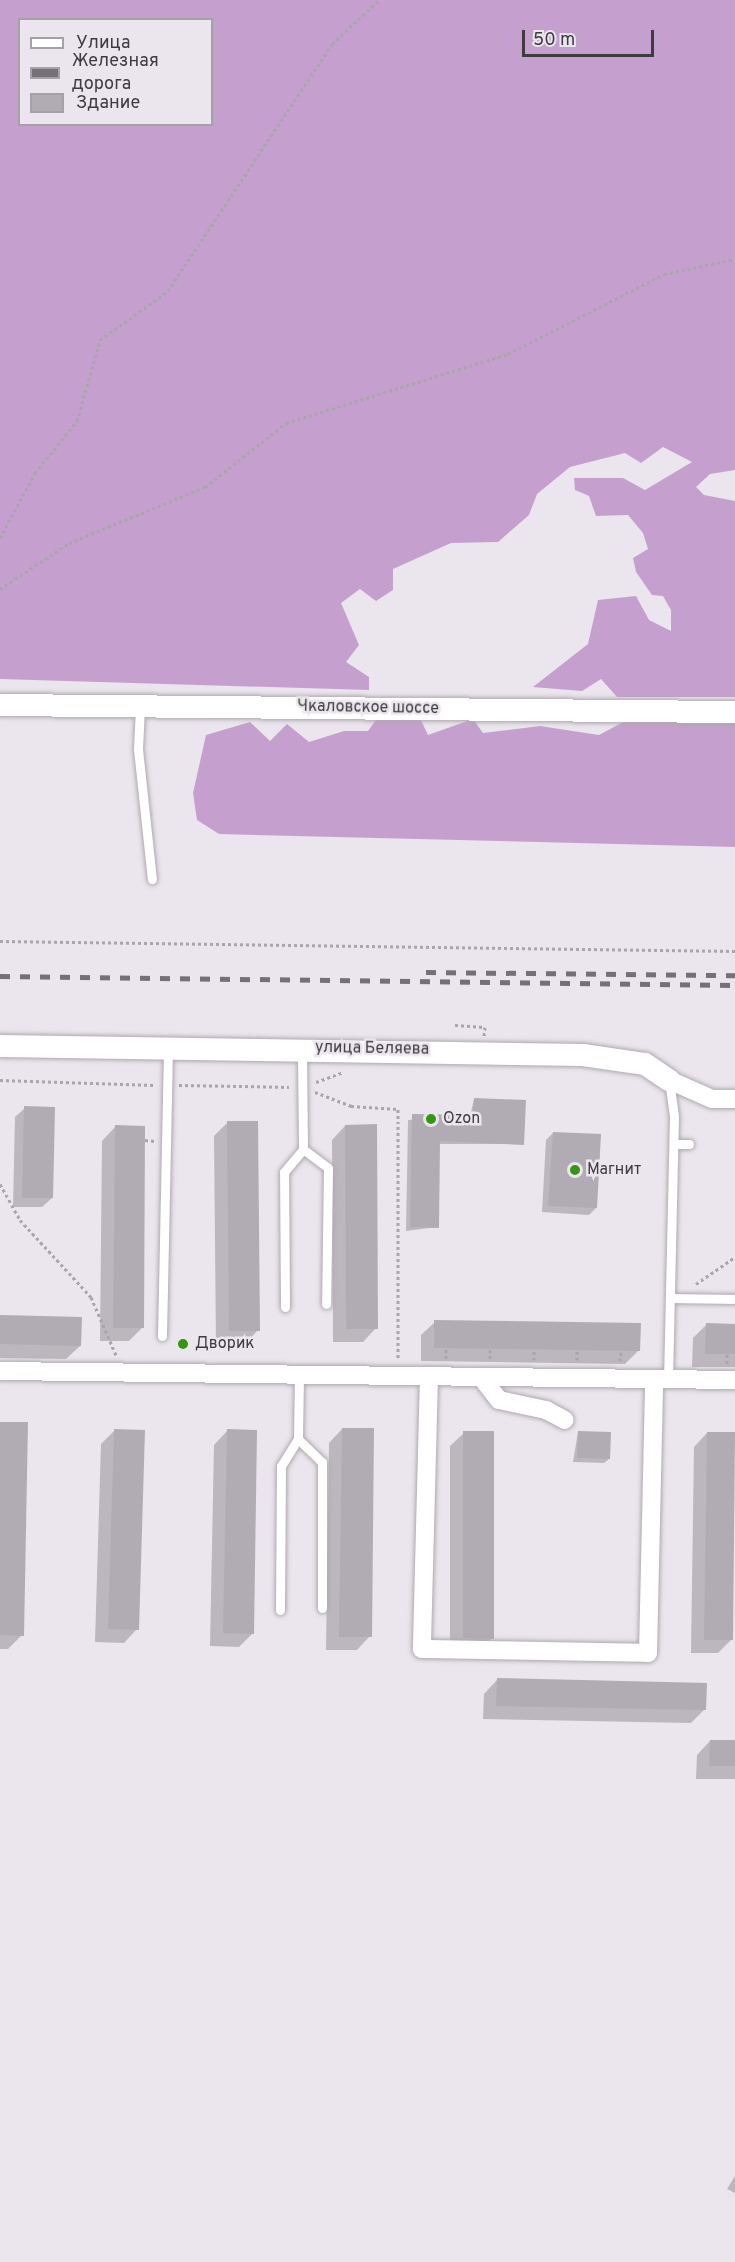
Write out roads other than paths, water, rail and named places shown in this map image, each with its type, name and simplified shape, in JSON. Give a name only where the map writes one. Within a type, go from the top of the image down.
[{"type":"street","name":"Чкаловское шоссе","points":[[0,705],[735,712]]},
{"type":"street","name":"улица Беляева","points":[[0,1046],[302,1048],[583,1055],[645,1064],[669,1080],[712,1099],[735,1099]]},
{"type":"street","points":[[0,1371],[735,1380]]},
{"type":"street","points":[[429,1376],[422,1649],[648,1653],[661,1380]]},
{"type":"street","points":[[481,1377],[499,1400],[565,1420]]},
{"type":"lane","points":[[140,707],[138,749],[152,879]]},
{"type":"lane","points":[[162,1336],[168,1048]]},
{"type":"lane","points":[[285,1307],[284,1172],[303,1149],[302,1048]]},
{"type":"lane","points":[[661,1380],[671,1298],[674,1144],[669,1080]]},
{"type":"lane","points":[[674,1144],[689,1144]]},
{"type":"lane","points":[[303,1149],[328,1168],[326,1304]]},
{"type":"lane","points":[[671,1298],[735,1299]]},
{"type":"lane","points":[[279,1610],[281,1466],[298,1439],[299,1375]]},
{"type":"lane","points":[[298,1439],[322,1462],[322,1608]]},
{"type":"railway","points":[[426,972],[735,975]]},
{"type":"railway","points":[[0,976],[735,985]]},
{"type":"place","name":"Ozon","points":[[431,1119]]},
{"type":"place","name":"Магнит","points":[[575,1170]]},
{"type":"place","name":"Дворик","points":[[183,1344]]}]
